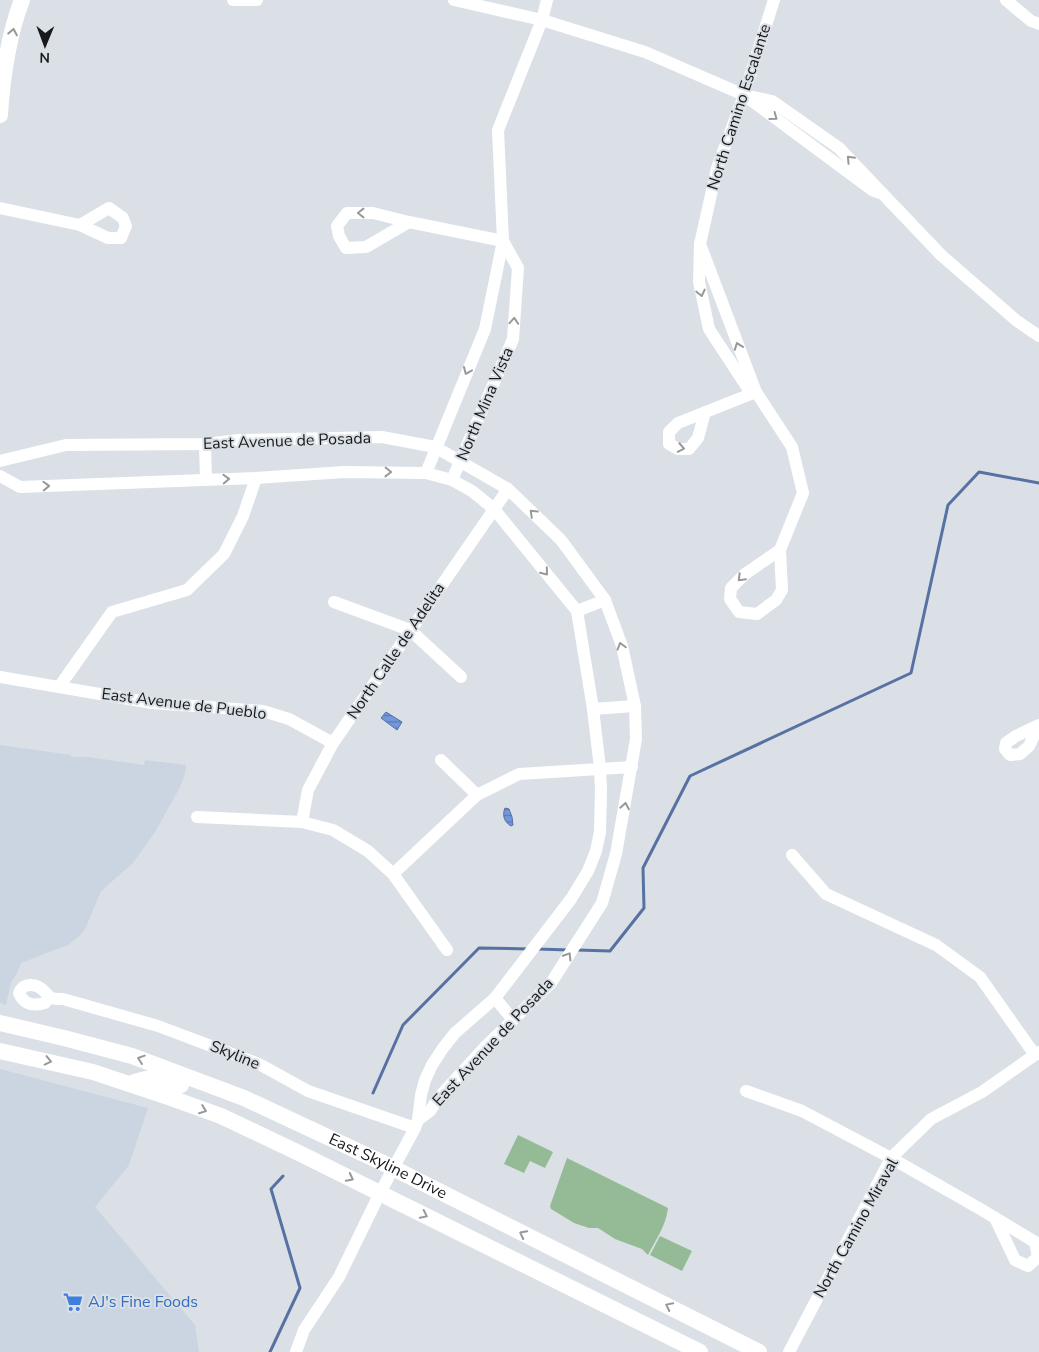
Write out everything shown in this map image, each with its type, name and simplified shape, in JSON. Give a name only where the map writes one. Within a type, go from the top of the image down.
[{"type":"main road","points":[[0,115],[1,93],[14,26],[22,0]]},
{"type":"main road","name":"East Skyline Drive","points":[[0,1023],[132,1056],[244,1098],[394,1169],[759,1352]]},
{"type":"main road","name":"East Skyline Drive","points":[[0,1051],[93,1072],[221,1116],[700,1352]]},
{"type":"main road","points":[[130,1084],[145,1078],[163,1078],[284,1124],[329,1138]]},
{"type":"main road","points":[[559,1283],[599,1293],[683,1335],[692,1334],[702,1323]]},
{"type":"street","points":[[233,0],[257,0]]},
{"type":"street","points":[[454,0],[542,20],[645,52],[744,95],[772,101],[840,148],[941,254],[1017,321],[1039,336]]},
{"type":"street","name":"North Mina Vista","points":[[426,473],[485,329],[503,241],[498,130],[542,20],[547,0]]},
{"type":"street","name":"North Camino Escalante","points":[[755,392],[746,388],[709,329],[699,282],[700,244],[717,168],[744,95],[774,0]]},
{"type":"street","points":[[1011,0],[1031,21],[1039,24]]},
{"type":"street","points":[[0,208],[80,225]]},
{"type":"street","points":[[409,222],[366,247],[356,248],[346,248],[339,236],[337,226],[348,213],[373,213],[503,241]]},
{"type":"street","name":"North Mina Vista","points":[[452,480],[513,339],[518,268],[503,241]]},
{"type":"street","name":"North Camino Escalante","points":[[700,244],[755,392],[792,446],[803,493],[780,550],[782,590],[776,600],[757,614],[739,612],[730,599],[732,588],[745,574],[780,550]]},
{"type":"street","points":[[705,412],[755,392]]},
{"type":"street","name":"East Avenue de Posada","points":[[0,461],[66,445],[205,444],[239,440],[382,437],[436,447],[508,489],[561,540],[605,600],[622,646],[635,706],[636,740],[616,854],[602,904],[551,983],[485,1047],[417,1124],[339,1277],[304,1330],[296,1352]]},
{"type":"street","points":[[205,444],[206,480]]},
{"type":"street","name":"East Avenue de Posada","points":[[0,476],[20,487],[256,478],[344,472],[426,473],[452,480],[494,509],[577,611],[593,709],[600,768],[602,798],[600,832],[596,851],[588,871],[571,899],[495,998],[455,1034],[439,1054],[425,1080],[417,1124]]},
{"type":"street","points":[[59,687],[112,612],[187,590],[224,554],[243,516],[256,478]]},
{"type":"street","name":"North Calle de Adelita","points":[[302,822],[308,790],[333,743],[508,489]]},
{"type":"street","points":[[577,611],[605,600]]},
{"type":"street","points":[[334,602],[410,630],[461,678]]},
{"type":"street","name":"East Avenue de Pueblo","points":[[0,677],[152,703],[263,711],[290,718],[333,743]]},
{"type":"street","points":[[593,709],[635,706]]},
{"type":"street","points":[[441,760],[477,795]]},
{"type":"street","points":[[393,874],[477,795],[518,774],[600,768],[632,768]]},
{"type":"street","points":[[197,817],[302,822],[333,830],[368,851],[393,874],[447,950]]},
{"type":"street","points":[[792,856],[826,894],[936,945],[980,977],[1037,1054]]},
{"type":"street","name":"Skyline","points":[[49,997],[63,999],[158,1026],[259,1064],[308,1091],[417,1124]]},
{"type":"street","points":[[495,998],[513,1020]]},
{"type":"street","name":"North Camino Miraval","points":[[789,1352],[891,1158],[931,1119],[982,1092],[1037,1054]]},
{"type":"street","points":[[746,1091],[802,1111],[891,1158],[995,1218]]},
{"type":"shaded area","points":[[0,745],[71,755],[71,757],[88,757],[144,765],[145,760],[186,765],[185,774],[179,789],[155,832],[133,863],[101,891],[85,929],[68,945],[21,963],[11,982],[6,1005],[0,1003]]},
{"type":"shaded area","points":[[0,1069],[148,1108],[129,1165],[95,1207],[195,1325],[199,1352],[0,1352]]},
{"type":"green space","points":[[518,1135],[553,1152],[545,1168],[530,1161],[524,1173],[504,1164]]},
{"type":"green space","points":[[567,1158],[668,1208],[663,1227],[648,1255],[642,1249],[615,1239],[598,1228],[589,1228],[574,1223],[551,1209],[550,1206]]},
{"type":"green space","points":[[660,1236],[692,1251],[682,1271],[650,1255]]},
{"type":"water","points":[[386,712],[402,722],[397,730],[381,718]]},
{"type":"water","points":[[505,808],[509,809],[512,817],[513,825],[511,826],[504,818]]},
{"type":"waterway","points":[[577,950],[610,951],[644,908],[643,868],[690,776],[911,673],[948,505],[979,472],[1039,483]]},
{"type":"waterway","points":[[373,1093],[403,1025],[479,948],[529,949]]},
{"type":"waterway","points":[[537,949],[569,950]]},
{"type":"waterway","points":[[270,1352],[300,1288],[271,1189],[283,1176]]},
{"type":"place","name":"AJ's Fine Foods","points":[[73,1302]]}]
